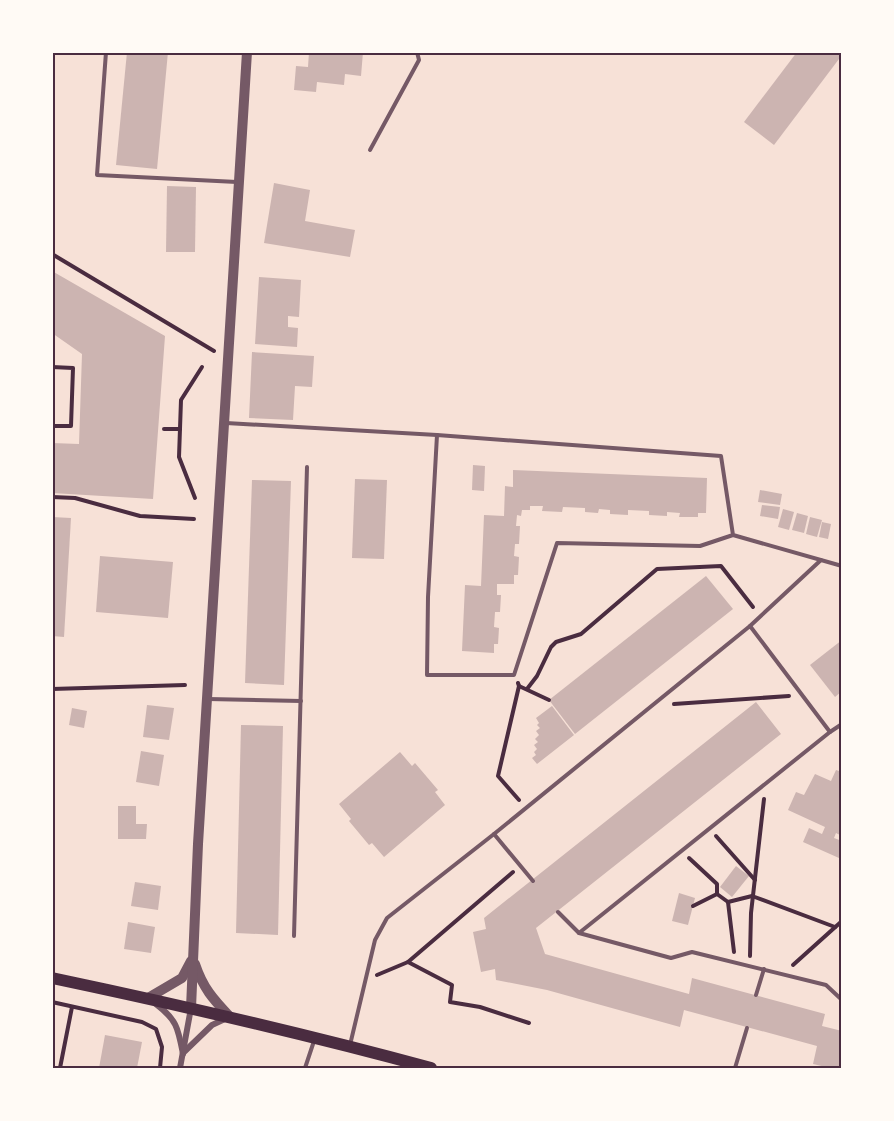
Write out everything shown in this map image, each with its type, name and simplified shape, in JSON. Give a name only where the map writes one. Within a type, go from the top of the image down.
[{"type":"main road","points":[[52,978],[316,1037],[431,1068]]},
{"type":"street","points":[[180,1068],[191,1008],[207,699],[247,52]]},
{"type":"street","points":[[183,1054],[179,1029],[167,1013],[148,998],[182,978],[193,958]]},
{"type":"street","points":[[183,1054],[212,1025],[230,1017],[201,983],[193,958]]},
{"type":"lane","points":[[106,52],[97,175],[238,182]]},
{"type":"lane","points":[[370,150],[419,60],[417,52]]},
{"type":"lane","points":[[224,422],[721,456],[733,535]]},
{"type":"lane","points":[[437,435],[428,597],[427,675],[514,675],[557,543],[700,546],[733,535],[842,566]]},
{"type":"lane","points":[[294,936],[307,467]]},
{"type":"lane","points":[[350,1046],[375,940],[387,918],[750,626],[821,560]]},
{"type":"lane","points":[[750,626],[830,732]]},
{"type":"lane","points":[[207,699],[301,701]]},
{"type":"lane","points":[[579,933],[842,724]]},
{"type":"lane","points":[[494,834],[532,880]]},
{"type":"lane","points":[[558,912],[579,933],[671,958],[692,952],[764,969],[826,985],[842,1000]]},
{"type":"lane","points":[[756,995],[764,969]]},
{"type":"lane","points":[[735,1068],[747,1028]]},
{"type":"lane","points":[[305,1068],[316,1037]]},
{"type":"path","points":[[52,254],[228,360]]},
{"type":"path","points":[[52,367],[73,368],[71,426],[52,426]]},
{"type":"path","points":[[195,498],[179,457],[181,400],[202,367]]},
{"type":"path","points":[[164,429],[180,429]]},
{"type":"path","points":[[52,497],[75,498],[140,516],[194,519]]},
{"type":"path","points":[[526,689],[537,676],[551,647],[556,642],[581,634],[657,569],[721,566],[760,616]]},
{"type":"path","points":[[514,675],[519,686],[498,776],[526,808]]},
{"type":"path","points":[[52,689],[185,685]]},
{"type":"path","points":[[519,686],[549,700]]},
{"type":"path","points":[[652,706],[704,700],[802,695]]},
{"type":"path","points":[[749,966],[752,896],[766,783]]},
{"type":"path","points":[[710,828],[755,880]]},
{"type":"path","points":[[682,851],[717,884],[717,894]]},
{"type":"path","points":[[366,980],[408,962],[521,866]]},
{"type":"path","points":[[717,894],[728,902],[735,962]]},
{"type":"path","points":[[693,906],[717,894]]},
{"type":"path","points":[[728,902],[752,896],[835,927]]},
{"type":"path","points":[[782,974],[842,921]]},
{"type":"path","points":[[408,962],[452,985],[450,1002],[480,1007],[529,1023]]},
{"type":"path","points":[[52,1002],[142,1022],[156,1029],[162,1047],[160,1068]]},
{"type":"path","points":[[60,1068],[72,1007]]},
{"type":"building","points":[[127,52],[168,52],[157,169],[116,165]]},
{"type":"building","points":[[309,52],[363,52],[361,76],[345,74],[344,85],[317,82],[316,92],[294,90],[296,66],[308,67]]},
{"type":"building","points":[[797,52],[842,52],[842,55],[774,145],[744,122]]},
{"type":"building","points":[[274,183],[310,190],[305,221],[355,230],[350,257],[264,243]]},
{"type":"building","points":[[167,186],[196,187],[195,252],[166,252]]},
{"type":"building","points":[[52,271],[165,336],[153,499],[52,493],[52,443],[79,444],[82,354],[52,333]]},
{"type":"building","points":[[259,277],[301,280],[299,317],[288,316],[288,327],[298,328],[297,347],[255,344]]},
{"type":"building","points":[[252,352],[314,356],[312,387],[295,386],[293,420],[249,418]]},
{"type":"building","points":[[473,465],[485,466],[484,491],[472,490]]},
{"type":"building","points":[[513,470],[707,478],[706,513],[698,513],[698,517],[679,517],[680,513],[667,512],[667,516],[649,515],[649,511],[628,510],[628,515],[610,514],[610,510],[599,509],[598,513],[585,512],[585,508],[563,507],[562,512],[542,511],[543,506],[530,506],[530,510],[522,510],[521,516],[517,515],[516,526],[520,526],[519,544],[515,544],[514,556],[519,557],[518,575],[514,575],[514,584],[497,584],[497,595],[501,595],[500,612],[495,612],[494,627],[499,628],[498,644],[494,644],[494,653],[462,651],[465,585],[481,586],[484,515],[504,516],[505,486],[513,487]]},
{"type":"building","points":[[355,479],[387,480],[384,559],[352,558]]},
{"type":"building","points":[[252,480],[291,481],[284,685],[245,683]]},
{"type":"building","points":[[760,490],[782,494],[780,505],[758,502]]},
{"type":"building","points":[[762,505],[780,507],[778,519],[760,516]]},
{"type":"building","points":[[783,509],[794,512],[789,530],[778,527]]},
{"type":"building","points":[[797,513],[808,516],[804,533],[792,530]]},
{"type":"building","points":[[52,517],[71,518],[64,637],[52,636]]},
{"type":"building","points":[[810,517],[822,520],[817,537],[806,534]]},
{"type":"building","points":[[822,522],[831,524],[828,539],[819,537]]},
{"type":"building","points":[[100,556],[173,562],[168,618],[96,612]]},
{"type":"building","points":[[706,576],[733,609],[575,734],[549,700]]},
{"type":"building","points":[[842,640],[842,691],[835,697],[810,665]]},
{"type":"building","points":[[756,702],[781,734],[536,928],[545,954],[689,994],[692,978],[825,1014],[822,1026],[842,1031],[842,1068],[813,1064],[817,1046],[684,1010],[680,1027],[547,990],[496,980],[495,969],[481,972],[473,932],[486,929],[484,918]]},
{"type":"building","points":[[147,705],[174,708],[169,740],[143,737]]},
{"type":"building","points":[[552,706],[574,735],[537,764],[532,758],[536,755],[534,752],[537,749],[534,745],[538,742],[535,739],[539,735],[536,731],[540,728],[536,718]]},
{"type":"building","points":[[72,708],[87,711],[84,728],[69,725]]},
{"type":"building","points":[[241,725],[283,726],[278,935],[236,933]]},
{"type":"building","points":[[141,751],[164,755],[159,786],[136,782]]},
{"type":"building","points":[[400,752],[412,766],[415,763],[438,790],[435,792],[445,805],[384,857],[372,843],[369,845],[349,821],[351,819],[339,804]]},
{"type":"building","points":[[836,770],[842,772],[842,836],[836,833],[834,838],[842,841],[839,858],[803,842],[809,828],[822,834],[825,827],[788,810],[796,792],[804,795],[815,774],[831,781]]},
{"type":"building","points":[[118,806],[136,806],[136,824],[147,824],[146,839],[118,839]]},
{"type":"building","points":[[736,866],[749,876],[732,897],[720,887]]},
{"type":"building","points":[[135,882],[161,886],[158,910],[131,906]]},
{"type":"building","points":[[679,893],[695,898],[688,925],[672,921]]},
{"type":"building","points":[[128,922],[155,927],[151,953],[124,949]]},
{"type":"building","points":[[105,1035],[142,1042],[137,1068],[99,1068]]}]
